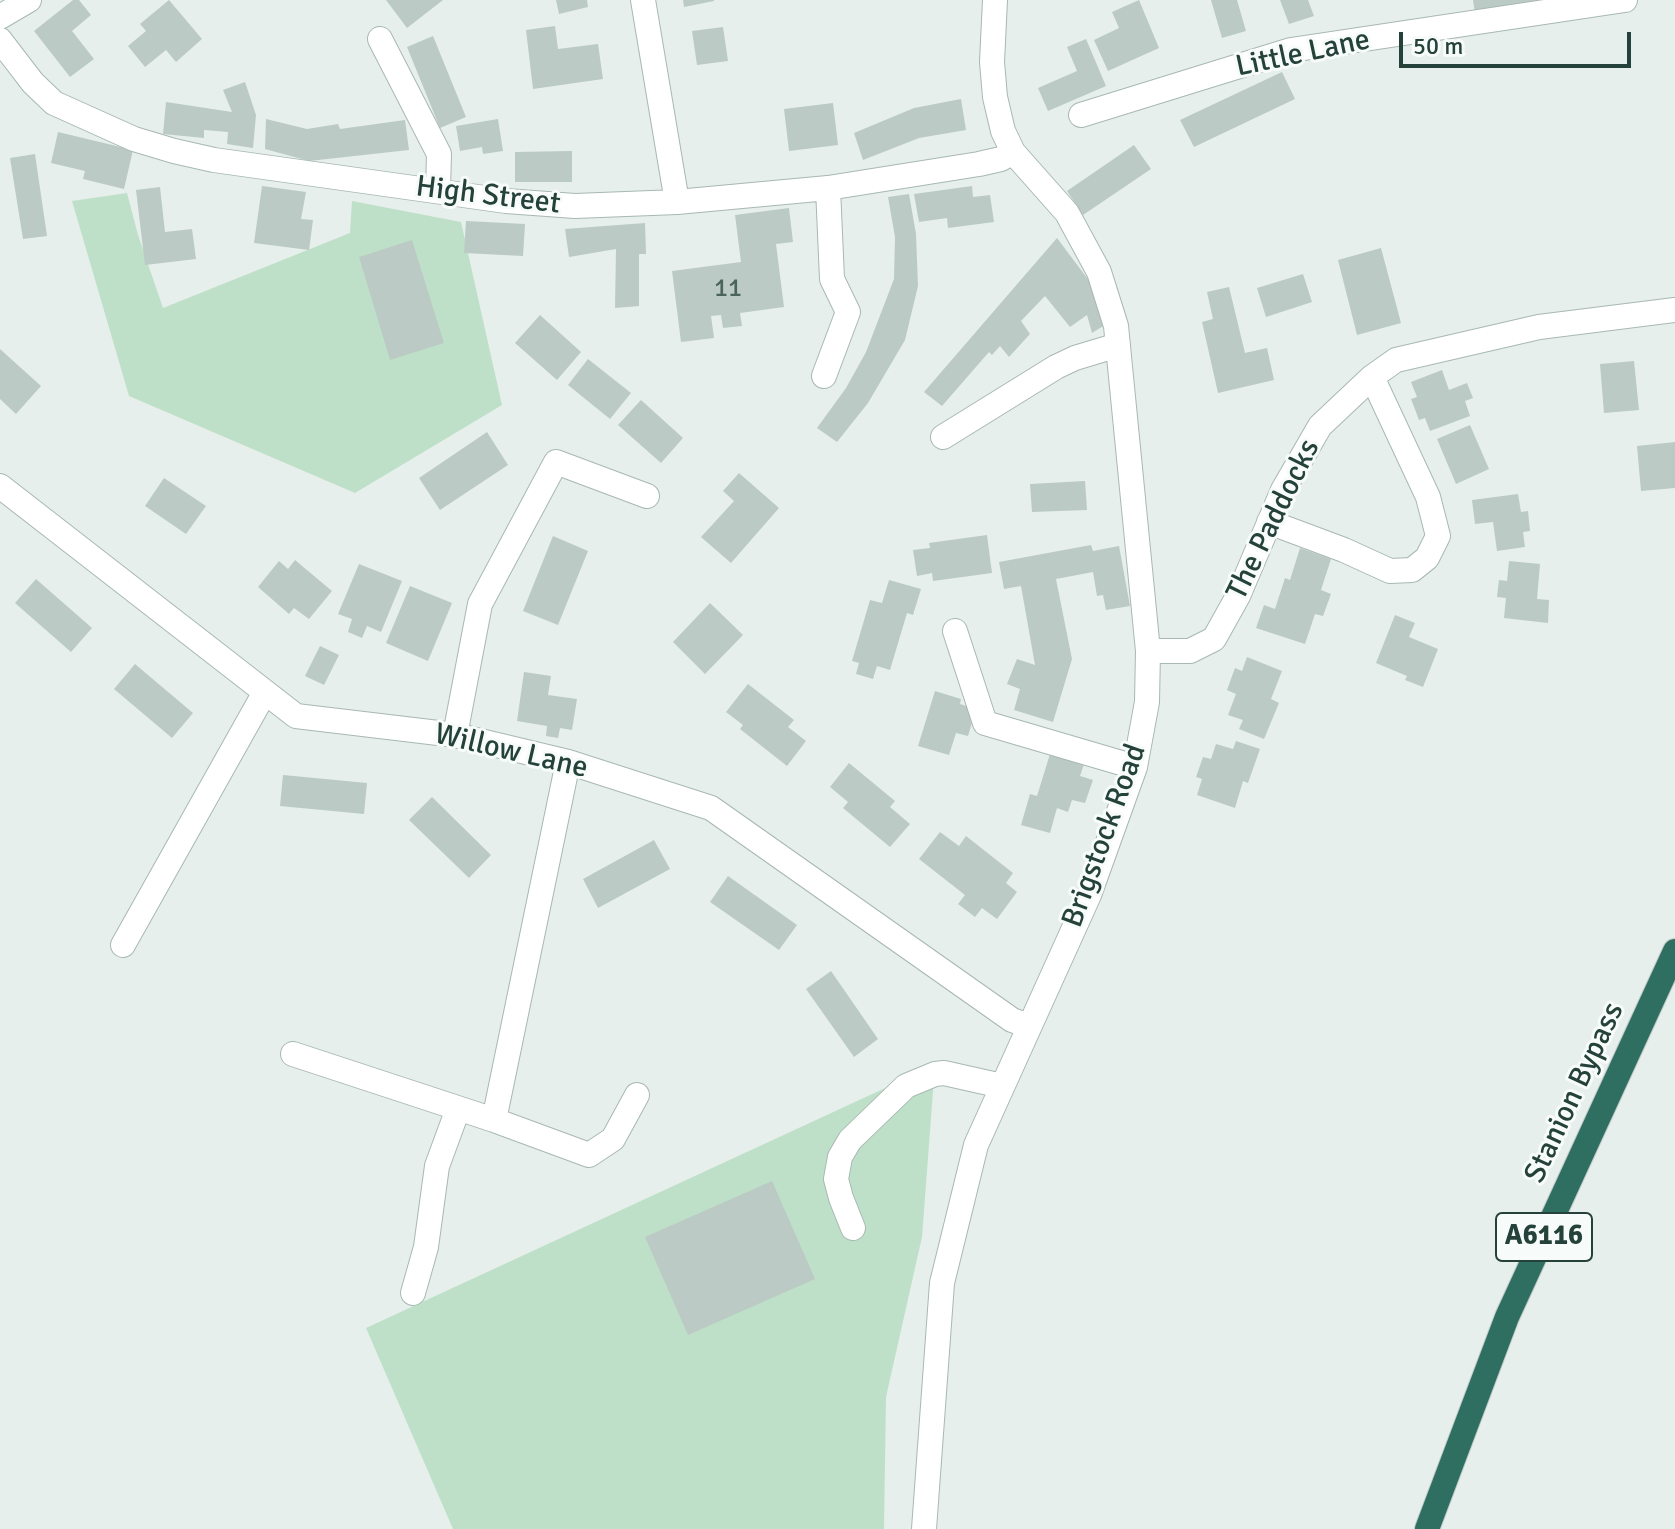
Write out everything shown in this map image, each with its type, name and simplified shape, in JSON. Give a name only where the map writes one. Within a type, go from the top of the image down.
[{"type":"highway","name":"Stanion Bypass","points":[[1427,1529],[1507,1317],[1675,951]]},
{"type":"street","points":[[0,17],[29,0]]},
{"type":"street","points":[[643,0],[677,202]]},
{"type":"street","points":[[995,0],[992,62],[995,97],[1003,131],[1013,152]]},
{"type":"street","name":"Little Lane","points":[[1081,115],[1291,50],[1625,0]]},
{"type":"street","points":[[380,39],[439,154],[438,190]]},
{"type":"street","name":"High Street","points":[[0,40],[33,83],[54,103],[134,139],[214,160],[506,201],[575,206],[677,202],[828,188],[979,164],[1001,159],[1013,152]]},
{"type":"street","name":"Brigstock Road","points":[[924,1529],[942,1283],[976,1145],[1089,895],[1135,767],[1147,702],[1148,651],[1116,326],[1099,272],[1067,213],[1013,152]]},
{"type":"street","points":[[824,376],[848,312],[832,279],[828,188]]},
{"type":"street","name":"The Paddocks","points":[[1148,651],[1190,651],[1214,639],[1238,596],[1283,490],[1320,426],[1372,377],[1396,360],[1539,327],[1675,310]]},
{"type":"street","points":[[943,437],[1056,367],[1118,345]]},
{"type":"street","points":[[1269,522],[1390,571],[1412,570],[1427,558],[1438,536],[1428,497],[1372,377]]},
{"type":"street","points":[[455,735],[480,604],[556,462],[647,496]]},
{"type":"street","name":"Willow Lane","points":[[0,486],[296,716],[455,735],[568,762],[711,808],[1012,1020],[1029,1026]]},
{"type":"street","points":[[955,631],[985,723],[1135,767]]},
{"type":"street","points":[[123,945],[265,692]]},
{"type":"street","points":[[494,1120],[568,762]]},
{"type":"street","points":[[293,1054],[494,1120],[589,1155],[613,1139],[637,1095]]},
{"type":"street","points":[[853,1228],[836,1179],[840,1157],[850,1140],[894,1097],[911,1083],[944,1073],[1002,1086]]},
{"type":"street","points":[[413,1293],[426,1247],[437,1166],[458,1109]]},
{"type":"green space","points":[[127,193],[163,308],[350,233],[352,201],[461,222],[502,405],[355,493],[129,396],[72,201]]},
{"type":"green space","points":[[935,1065],[922,1237],[886,1397],[884,1529],[453,1529],[366,1328]]},
{"type":"building","points":[[73,0],[79,0],[91,15],[72,31],[94,59],[70,77],[34,31]]},
{"type":"building","points":[[169,0],[202,39],[176,62],[166,50],[145,67],[128,46],[146,31],[140,24]]},
{"type":"building","points":[[386,0],[443,0],[407,28]]},
{"type":"building","points":[[556,0],[587,0],[588,7],[559,14]]},
{"type":"building","points":[[683,0],[714,0],[714,1],[684,7]]},
{"type":"building","points":[[1139,0],[1159,48],[1108,71],[1094,40],[1119,28],[1112,12]]},
{"type":"building","points":[[1211,0],[1237,0],[1246,31],[1222,38]]},
{"type":"building","points":[[1280,0],[1308,0],[1314,16],[1289,24]]},
{"type":"building","points":[[1473,0],[1550,0],[1475,13]]},
{"type":"building","points":[[555,26],[558,49],[598,44],[603,79],[533,89],[526,30]]},
{"type":"building","points":[[723,27],[728,61],[697,65],[692,31]]},
{"type":"building","points":[[433,36],[466,117],[440,128],[407,47]]},
{"type":"building","points":[[1086,39],[1106,86],[1048,111],[1038,88],[1077,71],[1067,47]]},
{"type":"building","points":[[1282,72],[1295,99],[1194,147],[1180,120]]},
{"type":"building","points":[[245,82],[256,115],[253,148],[227,144],[228,132],[204,130],[204,138],[163,134],[166,102],[232,112],[223,90]]},
{"type":"building","points":[[961,99],[966,130],[919,138],[863,160],[854,133],[914,108]]},
{"type":"building","points":[[833,103],[838,145],[789,151],[784,109]]},
{"type":"building","points":[[266,119],[307,129],[338,124],[340,129],[405,120],[409,150],[309,161],[265,149]]},
{"type":"building","points":[[498,119],[503,151],[483,154],[482,147],[460,151],[456,126]]},
{"type":"building","points":[[58,132],[133,150],[124,189],[83,179],[85,171],[51,163]]},
{"type":"building","points":[[1134,145],[1151,169],[1083,215],[1067,191]]},
{"type":"building","points":[[572,151],[572,182],[515,182],[515,152]]},
{"type":"building","points":[[35,154],[47,236],[23,239],[10,158]]},
{"type":"building","points":[[262,186],[306,192],[301,219],[313,220],[309,250],[254,243]]},
{"type":"building","points":[[972,186],[973,197],[990,195],[994,222],[948,228],[947,218],[919,222],[914,194]]},
{"type":"building","points":[[160,187],[165,232],[192,229],[196,259],[145,265],[136,190]]},
{"type":"building","points":[[909,194],[916,234],[918,286],[905,340],[868,403],[837,442],[817,428],[846,388],[866,352],[894,279],[895,237],[888,197]]},
{"type":"building","points":[[789,208],[793,242],[776,244],[784,307],[740,313],[742,326],[723,328],[721,315],[711,316],[714,338],[681,342],[672,271],[741,262],[735,215]]},
{"type":"building","points":[[466,221],[525,224],[523,256],[464,253]]},
{"type":"building","points":[[645,223],[646,254],[639,254],[639,306],[615,308],[616,249],[569,257],[565,229]]},
{"type":"building","points":[[1057,238],[1096,290],[1108,323],[1092,333],[1087,315],[1070,327],[1045,296],[1021,321],[1030,334],[1009,357],[1000,346],[992,355],[989,352],[942,406],[924,392]]},
{"type":"building","points":[[412,240],[444,343],[390,360],[359,257]]},
{"type":"building","points":[[1381,248],[1401,323],[1357,335],[1338,260]]},
{"type":"building","points":[[1303,274],[1312,302],[1266,317],[1257,288]]},
{"type":"building","points":[[1229,287],[1245,353],[1267,348],[1274,380],[1218,393],[1202,322],[1213,319],[1207,292]]},
{"type":"building","points":[[540,315],[581,352],[557,380],[515,343]]},
{"type":"building","points":[[0,349],[41,386],[16,414],[0,399]]},
{"type":"building","points":[[588,359],[631,393],[610,419],[568,385]]},
{"type":"building","points":[[1634,361],[1639,410],[1604,413],[1600,364]]},
{"type":"building","points":[[1442,370],[1449,390],[1467,383],[1473,398],[1465,401],[1470,416],[1430,431],[1425,418],[1419,420],[1411,399],[1417,397],[1411,382]]},
{"type":"building","points":[[641,400],[683,438],[661,463],[618,425]]},
{"type":"building","points":[[1470,425],[1489,469],[1456,484],[1437,439]]},
{"type":"building","points":[[487,432],[508,465],[440,510],[419,478]]},
{"type":"building","points":[[1675,442],[1675,488],[1641,491],[1637,446]]},
{"type":"building","points":[[739,473],[779,508],[731,563],[701,537],[734,501],[723,491]]},
{"type":"building","points":[[164,478],[206,506],[186,534],[145,506]]},
{"type":"building","points":[[1085,481],[1087,510],[1032,512],[1030,484]]},
{"type":"building","points":[[1518,494],[1521,512],[1528,511],[1530,531],[1523,532],[1525,547],[1497,551],[1493,522],[1475,524],[1472,500]]},
{"type":"building","points":[[987,535],[992,573],[933,581],[932,573],[917,576],[913,550],[930,548],[929,543]]},
{"type":"building","points":[[553,536],[588,551],[558,625],[523,611]]},
{"type":"building","points":[[1091,545],[1093,551],[1119,546],[1130,606],[1106,610],[1103,595],[1097,596],[1093,572],[1056,579],[1072,659],[1053,722],[1014,710],[1020,689],[1007,684],[1017,659],[1035,665],[1021,586],[1004,589],[999,562]]},
{"type":"building","points":[[1300,548],[1331,559],[1321,590],[1331,594],[1323,616],[1315,614],[1305,644],[1256,628],[1264,605],[1275,609],[1285,578],[1290,580]]},
{"type":"building","points":[[295,560],[332,591],[309,619],[294,608],[289,614],[258,587],[279,561],[288,569]]},
{"type":"building","points":[[1509,561],[1540,564],[1537,599],[1549,600],[1548,623],[1504,618],[1506,598],[1497,597],[1499,580],[1507,581]]},
{"type":"building","points":[[359,564],[402,581],[381,632],[367,626],[362,638],[348,632],[352,619],[338,614]]},
{"type":"building","points":[[36,579],[92,628],[71,652],[15,603]]},
{"type":"building","points":[[889,580],[921,589],[913,615],[907,613],[890,670],[877,666],[873,679],[856,674],[859,663],[852,661],[870,600],[882,603]]},
{"type":"building","points":[[410,586],[452,603],[428,661],[386,643]]},
{"type":"building","points":[[710,603],[743,635],[705,674],[673,642]]},
{"type":"building","points":[[1395,615],[1415,623],[1409,637],[1438,649],[1423,687],[1405,680],[1407,676],[1376,663]]},
{"type":"building","points":[[320,646],[339,655],[324,685],[305,676]]},
{"type":"building","points":[[1247,657],[1282,671],[1271,699],[1279,703],[1264,739],[1239,729],[1243,720],[1228,715],[1236,694],[1227,690],[1235,668],[1242,671]]},
{"type":"building","points":[[135,664],[193,713],[172,738],[114,689]]},
{"type":"building","points":[[524,672],[551,676],[548,695],[577,699],[572,730],[560,728],[558,738],[546,736],[547,726],[517,721]]},
{"type":"building","points":[[748,684],[794,720],[788,727],[806,741],[787,766],[740,729],[743,725],[726,712]]},
{"type":"building","points":[[935,691],[961,699],[960,704],[976,709],[968,736],[956,733],[949,755],[918,746]]},
{"type":"building","points":[[1236,741],[1260,749],[1248,783],[1243,781],[1235,808],[1197,795],[1202,779],[1196,777],[1203,757],[1211,759],[1216,744],[1233,749]]},
{"type":"building","points":[[1050,754],[1084,764],[1080,776],[1093,780],[1085,803],[1072,800],[1068,812],[1057,808],[1050,833],[1021,825],[1030,794],[1037,796]]},
{"type":"building","points":[[849,763],[895,801],[890,807],[910,824],[890,847],[843,808],[848,802],[830,787]]},
{"type":"building","points":[[283,775],[367,783],[364,814],[280,806]]},
{"type":"building","points":[[432,797],[491,855],[469,878],[409,820]]},
{"type":"building","points":[[940,832],[959,846],[966,836],[1013,873],[1006,883],[1017,892],[997,919],[982,908],[975,917],[958,904],[965,895],[919,859]]},
{"type":"building","points":[[654,840],[670,869],[598,908],[583,879]]},
{"type":"building","points":[[728,876],[797,925],[779,950],[710,902]]},
{"type":"building","points":[[831,971],[878,1039],[854,1057],[806,989]]},
{"type":"building","points":[[772,1181],[815,1279],[688,1335],[645,1237]]}]
